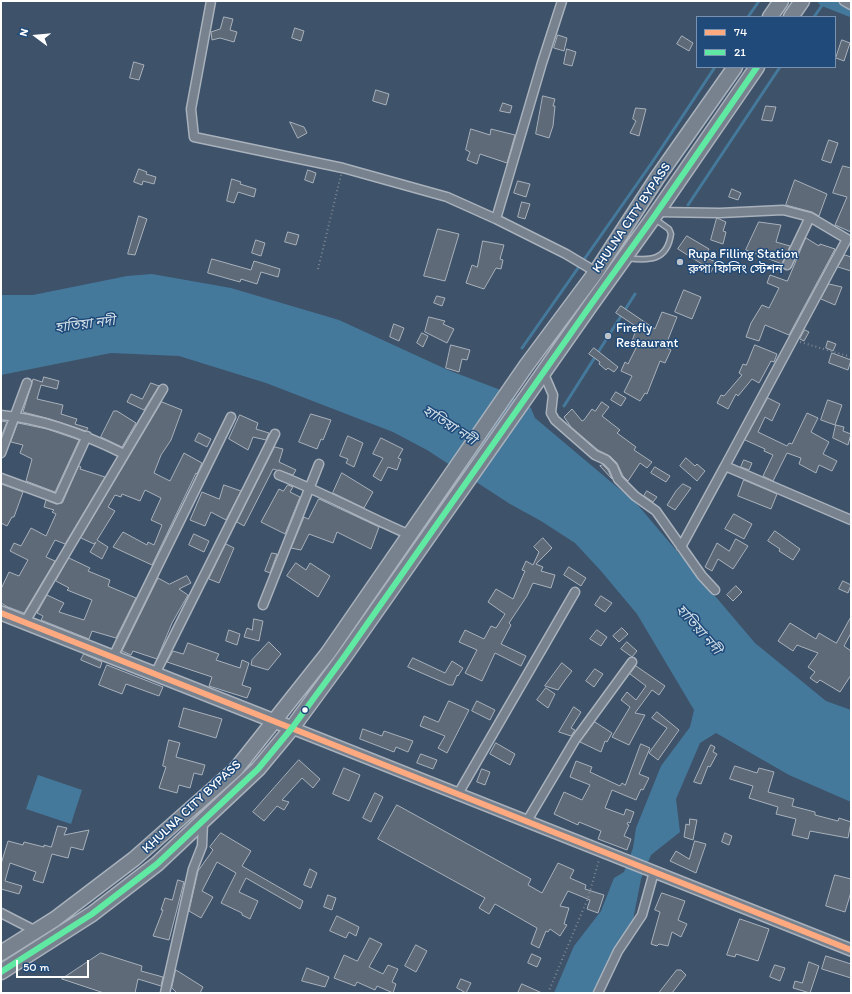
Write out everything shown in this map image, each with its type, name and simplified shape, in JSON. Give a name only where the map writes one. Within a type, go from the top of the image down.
[{"type":"highway","points":[[771,16],[781,1]]},
{"type":"highway","points":[[792,16],[802,1]]},
{"type":"highway","name":"KHULNA CITY BYPASS","points":[[1,953],[55,919],[134,860],[236,769],[328,653],[526,366],[596,272],[657,178],[734,68]]},
{"type":"highway","name":"KHULNA CITY BYPASS","points":[[1,972],[98,909],[157,864],[258,769],[292,728],[344,657],[625,258],[756,68]]},
{"type":"main road","points":[[1,613],[292,728]]},
{"type":"street","points":[[211,1],[191,109],[194,137],[343,168],[447,197],[496,219],[566,254],[596,272]]},
{"type":"street","points":[[496,219],[542,62],[562,1]]},
{"type":"street","points":[[844,1],[851,5]]},
{"type":"street","points":[[655,215],[783,210],[810,217],[849,240],[681,547]]},
{"type":"street","points":[[787,265],[810,217]]},
{"type":"street","points":[[542,375],[553,395],[551,413],[554,420],[594,456],[606,460],[614,468],[618,480],[635,496],[656,511],[681,547],[715,590]]},
{"type":"street","points":[[1,453],[27,383]]},
{"type":"street","points":[[25,622],[162,389]]},
{"type":"street","points":[[1,415],[16,416],[87,436],[124,454]]},
{"type":"street","points":[[113,657],[231,417]]},
{"type":"street","points":[[155,674],[275,434]]},
{"type":"street","points":[[1,478],[58,499],[87,436]]},
{"type":"street","points":[[263,606],[319,464]]},
{"type":"street","points":[[726,466],[851,520]]},
{"type":"street","points":[[279,475],[310,487],[368,517],[410,535]]},
{"type":"street","points":[[458,794],[575,592]]},
{"type":"street","points":[[527,821],[575,740],[632,662]]},
{"type":"street","points":[[292,728],[851,950]]},
{"type":"street","points":[[165,993],[192,869],[202,846],[203,821]]},
{"type":"street","points":[[598,993],[618,951],[642,915],[650,870]]},
{"type":"street","points":[[1,913],[36,931]]},
{"type":"lane","points":[[625,258],[652,259],[658,258],[664,252],[671,234],[669,229],[655,215]]},
{"type":"path","points":[[318,269],[343,168]]},
{"type":"path","points":[[793,340],[851,357]]},
{"type":"path","points":[[548,993],[588,898],[601,851]]},
{"type":"water","name":"হাতিয়া নদী","points":[[152,274],[231,288],[339,320],[448,370],[498,389],[531,408],[535,418],[636,503],[755,643],[826,701],[851,710],[851,802],[789,775],[716,733],[700,743],[676,799],[680,832],[651,855],[641,879],[633,920],[596,993],[554,993],[574,946],[601,911],[614,878],[624,872],[633,848],[636,828],[661,766],[690,727],[694,710],[637,614],[575,543],[541,521],[510,504],[427,450],[393,432],[266,383],[179,356],[111,353],[1,375],[1,295],[33,295],[127,276]]},
{"type":"water","points":[[38,775],[82,790],[71,824],[26,809]]},
{"type":"building","points":[[224,17],[233,19],[230,30],[237,32],[234,42],[220,38],[212,40],[211,32],[220,29]]},
{"type":"building","points":[[295,28],[304,31],[301,41],[292,38]]},
{"type":"building","points":[[558,35],[567,38],[564,51],[554,48]]},
{"type":"building","points":[[682,36],[693,43],[689,51],[677,44]]},
{"type":"building","points":[[842,40],[850,43],[844,61],[836,58]]},
{"type":"building","points":[[567,49],[576,52],[572,66],[564,64]]},
{"type":"building","points":[[134,62],[144,65],[139,80],[130,78]]},
{"type":"building","points":[[376,90],[389,94],[386,105],[373,101]]},
{"type":"building","points":[[543,96],[555,99],[553,106],[555,106],[553,126],[549,138],[536,134]]},
{"type":"building","points":[[503,103],[512,106],[510,113],[500,111]]},
{"type":"building","points":[[766,106],[776,107],[772,121],[762,120]]},
{"type":"building","points":[[636,108],[646,109],[639,136],[630,133],[636,121],[633,119]]},
{"type":"building","points":[[290,122],[304,127],[307,133],[298,138]]},
{"type":"building","points":[[471,129],[490,135],[491,129],[515,135],[507,163],[480,154],[477,164],[467,160],[470,152],[466,150]]},
{"type":"building","points":[[829,140],[838,143],[831,163],[822,160]]},
{"type":"building","points":[[843,166],[851,168],[851,232],[835,225],[847,197],[833,193]]},
{"type":"building","points":[[139,169],[147,172],[146,174],[156,177],[154,184],[143,181],[142,185],[134,182]]},
{"type":"building","points":[[308,170],[316,173],[313,183],[305,180]]},
{"type":"building","points":[[232,179],[241,182],[240,184],[256,189],[254,197],[238,192],[234,203],[227,201]]},
{"type":"building","points":[[795,180],[827,194],[819,216],[812,212],[786,205]]},
{"type":"building","points":[[518,181],[530,184],[526,197],[514,193]]},
{"type":"building","points":[[732,189],[741,193],[738,200],[729,197]]},
{"type":"building","points":[[522,202],[530,204],[525,219],[518,217]]},
{"type":"building","points":[[139,216],[147,219],[135,255],[128,254]]},
{"type":"building","points":[[717,218],[726,222],[723,231],[726,232],[723,244],[711,240]]},
{"type":"building","points":[[759,222],[781,225],[776,242],[790,246],[782,264],[746,250]]},
{"type":"building","points":[[438,229],[459,234],[445,281],[424,276]]},
{"type":"building","points":[[288,232],[299,235],[296,245],[285,242]]},
{"type":"building","points":[[687,236],[709,249],[704,257],[716,262],[710,274],[703,271],[705,266],[678,249]]},
{"type":"building","points":[[806,238],[819,246],[820,244],[835,249],[789,335],[765,325],[759,341],[746,337],[751,323],[762,305],[769,308],[779,288],[767,283],[770,275],[787,281]]},
{"type":"building","points":[[256,240],[265,243],[261,256],[252,253]]},
{"type":"building","points":[[483,241],[504,245],[500,259],[503,260],[501,269],[496,268],[484,289],[466,283],[472,265],[477,267]]},
{"type":"building","points":[[845,255],[851,257],[851,271],[838,267]]},
{"type":"building","points":[[212,259],[251,270],[254,261],[280,269],[278,277],[261,272],[257,284],[241,279],[240,282],[208,273]]},
{"type":"building","points":[[829,284],[842,287],[835,305],[821,299]]},
{"type":"building","points":[[684,290],[701,297],[692,319],[675,312]]},
{"type":"building","points":[[437,296],[445,298],[442,306],[434,303]]},
{"type":"building","points":[[621,306],[655,329],[662,312],[677,317],[665,347],[671,350],[665,363],[660,361],[647,394],[645,393],[640,401],[624,392],[632,376],[621,371],[625,362],[628,364],[637,346],[631,344],[637,327],[616,313]]},
{"type":"building","points":[[429,317],[445,321],[443,324],[454,329],[447,343],[425,332]]},
{"type":"building","points":[[394,324],[404,328],[399,341],[390,337]]},
{"type":"building","points":[[805,330],[809,332],[804,341],[800,339]]},
{"type":"building","points":[[422,333],[428,336],[423,347],[417,343]]},
{"type":"building","points":[[828,341],[836,344],[833,351],[826,348]]},
{"type":"building","points":[[451,345],[470,350],[467,360],[462,359],[459,372],[446,368]]},
{"type":"building","points":[[755,345],[777,354],[774,362],[771,361],[759,383],[752,379],[738,396],[736,394],[728,409],[717,403],[721,395],[724,396],[742,375],[739,373],[743,364],[746,365]]},
{"type":"building","points":[[594,348],[618,367],[614,372],[608,368],[606,370],[599,364],[600,362],[589,354]]},
{"type":"building","points":[[832,353],[851,360],[848,370],[829,363]]},
{"type":"building","points":[[44,377],[59,381],[57,389],[41,385],[37,399],[63,405],[61,414],[77,419],[75,424],[88,428],[86,431],[23,412],[33,379],[42,382]]},
{"type":"building","points":[[151,383],[159,386],[144,410],[127,402],[131,394],[142,399]]},
{"type":"building","points":[[616,392],[626,398],[621,406],[611,400]]},
{"type":"building","points":[[768,398],[780,404],[772,421],[765,417],[758,432],[787,446],[789,443],[792,444],[807,413],[818,418],[811,432],[829,442],[823,454],[837,461],[832,471],[819,465],[816,473],[799,464],[801,458],[787,453],[773,481],[763,476],[773,455],[764,451],[765,449],[745,440]]},
{"type":"building","points":[[828,400],[842,405],[835,425],[821,420]]},
{"type":"building","points":[[162,402],[182,410],[171,440],[161,455],[154,473],[170,481],[184,453],[202,463],[152,565],[113,547],[123,532],[147,545],[148,542],[154,545],[162,525],[151,520],[161,498],[145,490],[140,501],[122,494],[121,497],[115,495],[108,507],[115,511],[97,540],[108,547],[102,559],[90,552],[96,542],[94,544],[81,538]]},
{"type":"building","points":[[602,402],[609,407],[602,416],[620,430],[617,433],[636,447],[634,450],[652,462],[647,468],[640,463],[628,481],[623,476],[617,463],[610,456],[598,450],[571,427],[564,417],[572,409],[582,421],[592,409],[595,411]]},
{"type":"building","points":[[114,411],[117,411],[136,423],[122,447],[101,437]]},
{"type":"building","points":[[311,414],[331,420],[323,440],[321,439],[317,449],[299,442]]},
{"type":"building","points":[[240,415],[258,423],[256,429],[269,433],[266,440],[253,437],[248,450],[229,439]]},
{"type":"building","points":[[1,421],[7,422],[1,437]]},
{"type":"building","points":[[18,423],[47,429],[79,440],[55,492],[26,481],[32,459],[20,453],[23,445],[11,442]]},
{"type":"building","points":[[836,425],[844,427],[843,431],[851,434],[848,445],[833,438]]},
{"type":"building","points":[[199,433],[211,439],[207,447],[195,441]]},
{"type":"building","points":[[348,436],[363,443],[354,467],[346,463],[348,459],[340,456]]},
{"type":"building","points":[[381,438],[403,449],[398,458],[401,459],[397,470],[388,467],[381,481],[373,476],[383,458],[373,454]]},
{"type":"building","points":[[275,447],[283,449],[279,462],[296,470],[293,475],[273,469],[244,526],[237,522]]},
{"type":"building","points":[[686,458],[695,466],[697,464],[705,471],[697,481],[680,466]]},
{"type":"building","points":[[744,460],[752,463],[749,470],[741,467]]},
{"type":"building","points":[[603,465],[608,470],[612,479],[600,466]]},
{"type":"building","points":[[79,466],[81,467],[80,469],[105,477],[65,544],[55,540],[46,557],[55,561],[24,613],[8,607],[1,603],[1,589],[9,572],[19,576],[28,560],[10,551],[14,543],[21,546],[31,528],[46,536],[56,514],[52,512],[54,510],[44,507],[46,500],[56,504],[62,503]]},
{"type":"building","points":[[655,467],[670,476],[666,482],[651,473]]},
{"type":"building","points":[[342,473],[373,492],[364,508],[333,493]]},
{"type":"building","points":[[744,480],[777,494],[771,509],[738,496]]},
{"type":"building","points":[[1,484],[23,492],[14,517],[12,517],[7,526],[1,523]]},
{"type":"building","points":[[683,484],[691,488],[675,510],[667,505],[676,491]]},
{"type":"building","points":[[224,485],[241,491],[226,520],[211,512],[205,526],[190,520],[202,492],[219,499]]},
{"type":"building","points":[[288,485],[293,487],[290,492],[300,497],[285,534],[261,522],[279,489],[283,491]]},
{"type":"building","points":[[647,491],[657,497],[653,502],[644,496]]},
{"type":"building","points":[[319,499],[379,527],[371,549],[337,532],[333,543],[309,534],[301,550],[291,548],[304,517],[308,519]]},
{"type":"building","points":[[734,514],[752,524],[744,539],[725,529]]},
{"type":"building","points":[[775,531],[800,549],[793,560],[779,551],[780,549],[768,541]]},
{"type":"building","points":[[194,534],[209,541],[204,552],[189,545]]},
{"type":"building","points":[[543,538],[552,548],[536,564],[543,567],[541,571],[555,575],[551,588],[533,583],[527,596],[509,623],[511,625],[501,644],[526,656],[521,666],[495,653],[482,681],[465,673],[477,650],[459,642],[465,630],[484,639],[491,626],[496,628],[505,614],[488,602],[496,589],[513,599],[525,571],[522,570],[526,561],[533,565],[539,552],[534,547]]},
{"type":"building","points":[[736,539],[748,546],[733,569],[718,559],[712,571],[705,567],[717,543],[729,551]]},
{"type":"building","points":[[226,544],[234,548],[219,583],[209,579]]},
{"type":"building","points":[[272,553],[277,554],[270,573],[265,571]]},
{"type":"building","points":[[69,558],[90,568],[88,571],[110,580],[108,586],[136,598],[116,638],[92,631],[89,639],[41,620],[43,616],[37,613],[47,595],[64,603],[59,612],[84,620],[92,600],[67,590],[69,588],[56,581]]},
{"type":"building","points":[[296,563],[306,570],[310,563],[330,576],[318,597],[287,576]]},
{"type":"building","points":[[569,567],[586,578],[581,586],[564,575]]},
{"type":"building","points":[[187,576],[191,583],[179,589],[188,595],[172,623],[157,659],[133,651],[131,655],[122,651],[158,578],[169,584]]},
{"type":"building","points":[[843,581],[851,585],[848,593],[839,589]]},
{"type":"building","points":[[736,586],[742,592],[733,601],[727,595]]},
{"type":"building","points":[[601,596],[612,603],[605,612],[595,605]]},
{"type":"building","points":[[851,617],[851,633],[844,646],[851,651],[851,675],[840,692],[820,680],[817,683],[810,678],[815,672],[808,667],[818,653],[797,645],[793,651],[778,641],[790,623],[816,639],[819,633],[836,643]]},
{"type":"building","points":[[254,619],[263,621],[259,641],[244,637],[247,628],[252,630]]},
{"type":"building","points":[[622,628],[628,634],[619,642],[613,636]]},
{"type":"building","points":[[229,630],[240,634],[237,645],[226,641]]},
{"type":"building","points":[[597,630],[607,637],[601,646],[590,639]]},
{"type":"building","points":[[269,642],[281,654],[268,670],[251,665],[252,660]]},
{"type":"building","points":[[627,642],[637,651],[632,657],[621,649]]},
{"type":"building","points":[[188,643],[219,654],[216,660],[240,668],[242,660],[249,663],[242,685],[251,688],[247,698],[209,686],[212,677],[167,662],[173,651],[183,654]]},
{"type":"building","points":[[84,654],[102,662],[100,668],[81,660]]},
{"type":"building","points":[[413,658],[445,673],[452,661],[463,668],[458,676],[457,675],[453,685],[449,685],[408,667]]},
{"type":"building","points":[[562,663],[572,671],[558,690],[545,686]]},
{"type":"building","points":[[107,665],[163,687],[159,696],[126,684],[122,694],[99,685]]},
{"type":"building","points":[[636,666],[665,686],[659,695],[652,690],[635,713],[645,715],[629,745],[612,737],[630,707],[621,700],[627,692],[636,700],[646,686],[630,674]]},
{"type":"building","points":[[595,669],[603,674],[594,687],[586,681]]},
{"type":"building","points":[[546,688],[555,694],[548,708],[537,700]]},
{"type":"building","points":[[449,701],[469,710],[447,753],[438,748],[445,736],[420,726],[424,716],[438,722]]},
{"type":"building","points":[[477,701],[495,710],[490,720],[472,711]]},
{"type":"building","points":[[574,707],[581,712],[571,728],[575,730],[571,736],[559,732]]},
{"type":"building","points":[[184,708],[222,719],[216,738],[179,727]]},
{"type":"building","points":[[657,712],[679,730],[658,760],[649,753],[667,728],[652,718]]},
{"type":"building","points":[[595,722],[612,733],[607,742],[605,741],[601,752],[580,742]]},
{"type":"building","points":[[363,729],[382,736],[384,731],[413,741],[408,752],[396,747],[394,752],[360,739]]},
{"type":"building","points":[[169,740],[180,743],[176,757],[205,765],[202,775],[194,773],[190,788],[179,785],[177,793],[159,788],[166,767],[163,766]]},
{"type":"building","points":[[496,743],[515,754],[510,765],[490,754]]},
{"type":"building","points":[[641,744],[650,748],[639,774],[649,778],[643,790],[641,789],[636,800],[612,790],[605,808],[624,815],[626,809],[634,812],[630,823],[628,822],[627,824],[629,825],[624,836],[631,839],[627,850],[598,839],[601,831],[579,822],[578,825],[554,814],[564,792],[582,800],[590,785],[570,777],[576,761],[592,767],[590,772],[620,786],[622,783],[625,785]]},
{"type":"building","points":[[711,745],[715,747],[713,752],[717,754],[710,767],[708,766],[701,784],[694,782]]},
{"type":"building","points":[[421,754],[437,760],[433,769],[417,763]]},
{"type":"building","points":[[299,760],[320,779],[313,788],[302,778],[282,800],[289,802],[284,810],[277,806],[264,821],[253,812]]},
{"type":"building","points":[[735,766],[757,773],[759,768],[774,772],[768,792],[794,799],[792,806],[815,812],[815,815],[838,821],[839,818],[851,822],[848,838],[810,831],[808,839],[792,835],[796,819],[776,814],[778,807],[749,798],[753,786],[730,779]]},
{"type":"building","points":[[344,768],[360,775],[349,801],[333,794]]},
{"type":"building","points":[[482,769],[490,772],[485,785],[477,782]]},
{"type":"building","points":[[375,793],[383,797],[371,822],[363,818]]},
{"type":"building","points":[[397,805],[531,879],[528,885],[542,893],[558,863],[574,870],[570,878],[586,885],[585,889],[604,895],[598,913],[587,909],[590,900],[568,891],[560,906],[569,908],[564,924],[567,925],[560,936],[550,929],[548,932],[546,931],[539,948],[531,944],[537,928],[495,904],[489,914],[479,908],[485,898],[378,839]]},
{"type":"building","points":[[690,819],[697,820],[693,840],[684,837],[686,824],[689,825]]},
{"type":"building","points":[[58,826],[67,828],[64,835],[89,830],[83,850],[71,847],[68,858],[52,854],[43,883],[33,880],[36,872],[10,863],[5,881],[22,886],[19,894],[1,889],[1,864],[8,841],[23,845],[24,842],[44,847],[44,845],[51,847]]},
{"type":"building","points":[[221,833],[251,851],[242,866],[303,901],[300,909],[246,878],[239,892],[258,901],[250,919],[242,915],[242,913],[221,903],[236,873],[217,862],[202,891],[213,897],[201,918],[189,911],[198,871],[213,850],[210,847]]},
{"type":"building","points":[[725,833],[732,836],[729,845],[722,842]]},
{"type":"building","points":[[695,841],[706,844],[696,873],[670,861],[676,851],[689,859]]},
{"type":"building","points":[[310,869],[317,873],[311,888],[304,885]]},
{"type":"building","points":[[835,875],[851,879],[851,892],[845,912],[826,906]]},
{"type":"building","points":[[178,880],[184,882],[169,940],[153,936],[163,910],[161,910],[165,898],[172,900]]},
{"type":"building","points":[[662,893],[685,901],[678,920],[687,924],[681,937],[672,932],[668,946],[659,944],[657,946],[651,944],[660,912],[655,910]]},
{"type":"building","points":[[328,895],[336,898],[332,910],[324,907]]},
{"type":"building","points":[[337,916],[359,927],[356,936],[349,932],[346,938],[330,931]]},
{"type":"building","points":[[740,919],[769,929],[758,961],[736,954],[735,957],[727,955]]},
{"type":"building","points":[[370,938],[382,944],[369,967],[383,974],[388,965],[398,969],[392,982],[396,984],[393,993],[377,986],[375,990],[357,982],[355,986],[334,978],[344,955],[357,961]]},
{"type":"building","points":[[416,945],[427,951],[416,972],[405,966]]},
{"type":"building","points":[[101,953],[142,966],[141,971],[163,977],[161,986],[138,979],[135,993],[104,993],[62,979]]},
{"type":"building","points":[[532,954],[541,958],[537,967],[528,963]]},
{"type":"building","points":[[826,956],[851,964],[851,978],[822,969]]},
{"type":"building","points":[[809,962],[819,966],[810,993],[793,988],[795,981],[802,983]]},
{"type":"building","points":[[775,965],[785,968],[780,981],[770,977]]},
{"type":"building","points":[[307,968],[329,977],[325,987],[302,981]]},
{"type":"building","points":[[176,970],[203,987],[200,993],[177,993],[172,988]]},
{"type":"building","points":[[677,970],[681,970],[686,975],[672,993],[659,993]]},
{"type":"building","points":[[461,979],[471,983],[466,993],[457,988]]},
{"type":"building","points":[[522,984],[542,993],[518,993]]},
{"type":"waterway","points":[[749,16],[759,1]]},
{"type":"waterway","points":[[823,1],[851,12]]},
{"type":"waterway","points":[[815,16],[825,1]]},
{"type":"waterway","points":[[522,348],[651,164],[714,68]]},
{"type":"waterway","points":[[688,205],[779,68]]},
{"type":"waterway","points":[[564,406],[635,294]]},
{"type":"transit line","name":"21","points":[[1,972],[92,914],[157,864],[258,769],[292,728],[344,657],[653,218],[756,68]]},
{"type":"transit line","name":"74","points":[[1,613],[851,950]]},
{"type":"place","name":"Rupa Filling Station রুপা ফিলিং স্টেশন","points":[[680,262]]},
{"type":"place","name":"Firefly Restaurant","points":[[608,336]]}]
